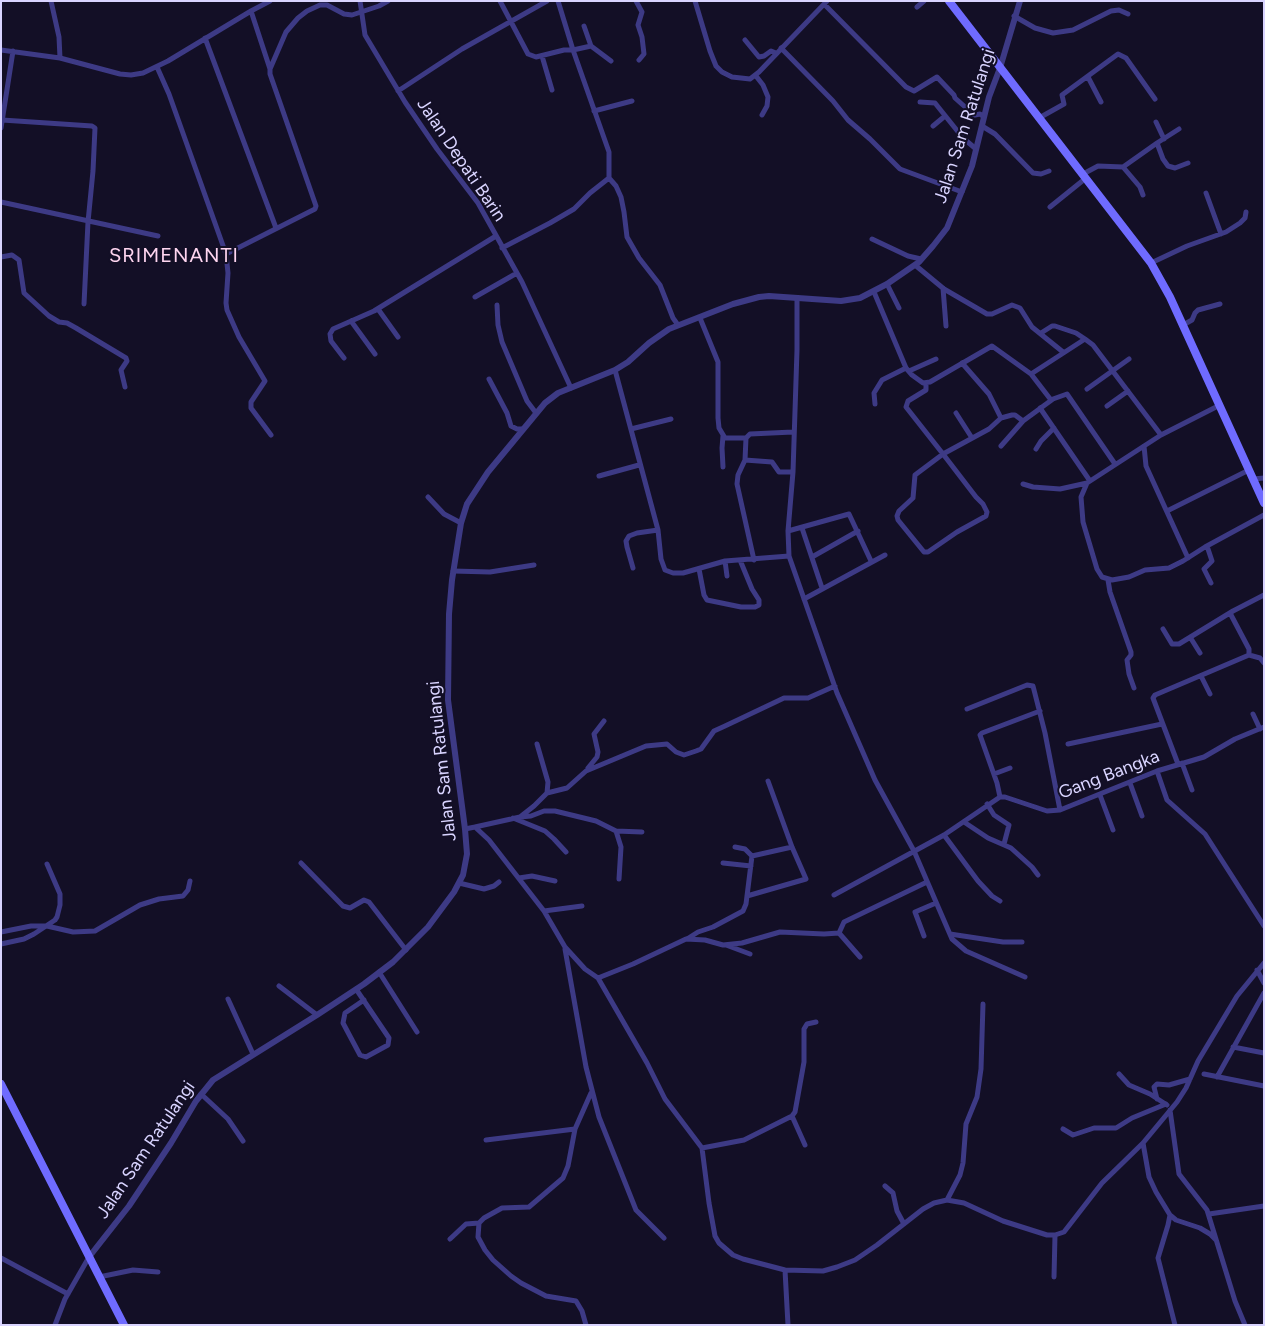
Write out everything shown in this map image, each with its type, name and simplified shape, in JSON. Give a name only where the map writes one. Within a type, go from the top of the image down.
[{"type":"main road","points":[[949,1],[1151,263],[1183,325],[1264,503]]},
{"type":"main road","points":[[1,1084],[124,1325]]},
{"type":"street","points":[[52,1],[59,37],[60,58]]},
{"type":"street","points":[[1,50],[60,58],[89,67],[131,75],[143,73],[157,67],[270,1]]},
{"type":"street","name":"Jalan Depati Barin","points":[[360,1],[365,35],[398,91],[437,149],[478,203],[517,272],[571,388]]},
{"type":"street","points":[[270,69],[286,32],[307,11],[327,5],[349,15],[380,6],[388,1]]},
{"type":"street","points":[[500,1],[528,54],[536,57],[591,46]]},
{"type":"street","points":[[398,91],[462,49],[547,1]]},
{"type":"street","points":[[558,1],[608,152],[609,178],[616,186],[620,198],[627,236],[639,258],[660,285],[673,318],[678,325]]},
{"type":"street","points":[[636,1],[642,12],[638,25],[644,54],[639,60]]},
{"type":"street","points":[[695,1],[716,66],[722,72],[732,77],[750,79],[756,76],[825,3],[906,87],[914,91],[937,77],[955,98],[973,114],[980,114],[984,117]]},
{"type":"street","points":[[917,7],[924,1]]},
{"type":"street","name":"Jalan Sam Ratulangi","points":[[89,1257],[129,1206],[201,1094],[214,1080],[317,1015],[379,972],[406,950],[428,927],[459,883],[466,865],[465,828],[448,700],[449,614],[453,570],[466,504],[488,472],[545,403],[558,394],[628,362],[649,343],[678,325],[751,298],[770,296],[842,301],[860,298],[888,284],[915,265],[934,246],[946,228],[962,192],[1020,1]]},
{"type":"street","points":[[1014,16],[1035,28],[1053,33],[1073,30],[1111,11],[1119,10],[1128,14]]},
{"type":"street","points":[[226,254],[315,209],[316,206],[270,74],[251,11]]},
{"type":"street","points":[[584,26],[591,46],[611,61]]},
{"type":"street","points":[[205,38],[276,228]]},
{"type":"street","points":[[745,40],[759,57],[771,51],[776,53]]},
{"type":"street","points":[[781,48],[833,101],[852,124],[900,169],[962,192]]},
{"type":"street","points":[[1,128],[13,52]]},
{"type":"street","points":[[1039,118],[1064,104],[1062,96],[1113,56],[1120,54],[1126,58],[1155,99]]},
{"type":"street","points":[[542,56],[552,90]]},
{"type":"street","points":[[157,67],[169,94],[226,254],[228,273],[227,310],[239,337],[266,381],[251,402],[251,408],[271,435]]},
{"type":"street","points":[[756,76],[768,96],[767,106],[762,115]]},
{"type":"street","points":[[1088,77],[1101,102]]},
{"type":"street","points":[[594,111],[632,101]]},
{"type":"street","points":[[920,102],[935,103],[963,138],[976,149]]},
{"type":"street","points":[[933,126],[945,116]]},
{"type":"street","points":[[2,120],[92,126],[95,128],[94,171],[88,222],[84,304]]},
{"type":"street","points":[[1156,122],[1164,139]]},
{"type":"street","points":[[982,126],[995,134],[1033,173],[1041,174],[1049,171]]},
{"type":"street","points":[[1050,207],[1098,166],[1123,167],[1179,130]]},
{"type":"street","points":[[1157,143],[1168,166],[1176,168],[1188,163]]},
{"type":"street","points":[[1123,167],[1137,184],[1143,196]]},
{"type":"street","points":[[502,248],[574,209],[609,178]]},
{"type":"street","points":[[1206,193],[1220,234]]},
{"type":"street","points":[[1,202],[158,236]]},
{"type":"street","points":[[1151,263],[1187,246],[1220,234],[1240,223],[1245,218],[1246,212]]},
{"type":"street","points":[[344,358],[334,346],[330,334],[333,329],[378,309],[496,236]]},
{"type":"street","points":[[872,239],[908,256],[921,259]]},
{"type":"street","points":[[1,257],[12,255],[19,260],[24,293],[49,316],[59,322],[67,323],[126,358],[127,361],[122,370],[125,387]]},
{"type":"street","points":[[915,265],[943,288],[988,314],[1012,305],[1020,308],[1032,327],[1063,352]]},
{"type":"street","points":[[476,297],[517,272]]},
{"type":"street","points":[[888,284],[899,308]]},
{"type":"street","points":[[943,288],[946,326]]},
{"type":"street","points":[[874,292],[908,369],[919,381],[926,383],[992,346],[1031,374],[1051,400]]},
{"type":"street","points":[[797,298],[793,472],[788,531],[789,556],[835,686],[875,780],[914,852],[952,939],[966,951],[1025,977]]},
{"type":"street","points":[[1183,325],[1192,320],[1198,310],[1220,304]]},
{"type":"street","points":[[497,306],[498,325],[502,342],[527,401],[536,413]]},
{"type":"street","points":[[378,309],[398,337]]},
{"type":"street","points":[[700,318],[718,362],[718,418],[723,436],[723,467]]},
{"type":"street","points":[[351,321],[375,354]]},
{"type":"street","points":[[1040,333],[1055,326],[1076,333],[1094,345],[1161,435]]},
{"type":"street","points":[[1031,374],[1085,339]]},
{"type":"street","points":[[875,404],[874,393],[882,380],[936,359]]},
{"type":"street","points":[[1087,389],[1129,359]]},
{"type":"street","points":[[962,362],[989,394],[1001,418]]},
{"type":"street","points":[[614,370],[658,530],[661,559],[665,570],[673,573],[699,569],[725,561],[789,556]]},
{"type":"street","points":[[489,379],[511,426],[517,430],[522,429]]},
{"type":"street","points":[[926,383],[926,390],[908,401],[906,407],[943,454],[987,512],[986,516],[926,553],[921,550],[897,516],[912,500],[914,478],[917,472],[943,454],[990,429],[1001,418],[1012,415],[1023,421]]},
{"type":"street","points":[[1107,406],[1128,391]]},
{"type":"street","points":[[1001,446],[1023,421],[1051,400],[1065,395],[1070,396],[1115,464]]},
{"type":"street","points":[[1024,484],[1033,487],[1060,489],[1089,482],[1161,435],[1220,405]]},
{"type":"street","points":[[1040,408],[1089,482]]},
{"type":"street","points":[[956,414],[972,438]]},
{"type":"street","points":[[631,429],[671,419]]},
{"type":"street","points":[[1036,449],[1040,441],[1054,428]]},
{"type":"street","points":[[723,436],[728,438],[746,438],[750,434],[793,432]]},
{"type":"street","points":[[746,438],[745,460],[738,475],[737,484],[754,560]]},
{"type":"street","points":[[1144,446],[1146,466],[1188,558]]},
{"type":"street","points":[[745,460],[772,462],[779,472],[793,472]]},
{"type":"street","points":[[599,476],[639,465]]},
{"type":"street","points":[[1166,511],[1250,470]]},
{"type":"street","points":[[1254,479],[1264,478]]},
{"type":"street","points":[[1089,482],[1081,497],[1083,522],[1099,575],[1108,580],[1129,577],[1145,570],[1169,568],[1264,515]]},
{"type":"street","points":[[428,497],[444,514],[461,523]]},
{"type":"street","points":[[788,531],[849,514],[871,561]]},
{"type":"street","points":[[802,528],[822,588]]},
{"type":"street","points":[[633,568],[626,541],[629,536],[658,530]]},
{"type":"street","points":[[812,557],[858,531]]},
{"type":"street","points":[[1207,546],[1212,561],[1204,569],[1211,583]]},
{"type":"street","points":[[804,599],[885,555]]},
{"type":"street","points":[[699,569],[706,600],[742,607],[755,607],[759,605],[759,600],[752,589],[740,560]]},
{"type":"street","points":[[725,561],[727,576]]},
{"type":"street","points":[[453,570],[490,572],[534,565]]},
{"type":"street","points":[[1108,580],[1110,592],[1131,652],[1131,657],[1127,660],[1128,674],[1134,688]]},
{"type":"street","points":[[1163,629],[1172,644],[1179,644],[1230,613],[1264,596]]},
{"type":"street","points":[[1230,613],[1249,649],[1249,655]]},
{"type":"street","points":[[1190,637],[1200,653]]},
{"type":"street","points":[[1192,790],[1162,724],[1153,701],[1154,696],[1249,655],[1260,658],[1264,663]]},
{"type":"street","points":[[1201,676],[1210,694]]},
{"type":"street","points":[[967,709],[1031,684],[1033,686],[1045,733],[1060,810]]},
{"type":"street","points":[[586,771],[619,756],[652,745],[670,744],[676,752],[687,755],[701,749],[711,734],[784,698],[795,697],[804,699],[835,686]]},
{"type":"street","points":[[834,896],[914,852],[964,822],[987,804],[1000,797],[994,774],[980,737],[981,734],[1040,711]]},
{"type":"street","points":[[1253,714],[1262,729]]},
{"type":"street","points":[[520,817],[547,793],[567,788],[586,771],[597,758],[597,745],[594,734],[604,721]]},
{"type":"street","points":[[1068,744],[1162,724]]},
{"type":"street","name":"Gang Bangka","points":[[1000,797],[1048,811],[1060,810],[1157,770],[1204,758],[1235,739],[1262,729]]},
{"type":"street","points":[[537,744],[548,782],[547,793]]},
{"type":"street","points":[[994,774],[1010,768]]},
{"type":"street","points":[[1157,770],[1167,800],[1205,834],[1264,926]]},
{"type":"street","points":[[747,896],[806,879],[792,848],[768,781]]},
{"type":"street","points":[[1130,782],[1142,816]]},
{"type":"street","points":[[1100,795],[1113,830]]},
{"type":"street","points":[[987,804],[994,815],[1010,825],[1004,844]]},
{"type":"street","points":[[465,828],[531,816],[544,811],[556,811],[596,821],[616,831],[642,832]]},
{"type":"street","points":[[513,818],[545,831],[566,852]]},
{"type":"street","points":[[964,822],[988,838],[1011,848],[1032,866],[1038,875]]},
{"type":"street","points":[[476,827],[489,840],[544,911],[565,947],[585,969],[598,978],[647,1063],[665,1099],[702,1148],[708,1202],[715,1236],[719,1243],[733,1255],[785,1270],[823,1271],[855,1260],[928,1206],[947,1200],[964,1203],[1007,1222],[1047,1235],[1056,1235],[1064,1232],[1102,1183],[1143,1143],[1177,1102],[1190,1080],[1198,1061],[1237,996],[1264,963]]},
{"type":"street","points":[[616,831],[621,847],[619,879]]},
{"type":"street","points":[[944,834],[978,881],[992,896],[1000,901]]},
{"type":"street","points":[[735,847],[745,849],[752,856]]},
{"type":"street","points":[[752,856],[792,848]]},
{"type":"street","points":[[598,978],[633,964],[743,911],[746,904],[752,856]]},
{"type":"street","points":[[301,863],[343,906],[350,908],[364,900],[369,902],[406,950]]},
{"type":"street","points":[[723,863],[751,866]]},
{"type":"street","points":[[1,944],[24,939],[56,920],[60,905],[59,888],[47,864]]},
{"type":"street","points":[[519,878],[532,876],[555,881]]},
{"type":"street","points":[[1,932],[32,926],[47,926],[73,932],[95,931],[140,905],[158,899],[183,896],[188,890],[190,881]]},
{"type":"street","points":[[459,883],[484,889],[494,886],[498,882]]},
{"type":"street","points":[[839,933],[844,922],[927,882]]},
{"type":"street","points":[[924,936],[914,913],[936,903]]},
{"type":"street","points":[[544,911],[582,906]]},
{"type":"street","points":[[723,944],[742,943],[780,932],[839,933]]},
{"type":"street","points":[[839,933],[860,957]]},
{"type":"street","points":[[950,934],[997,941],[1022,942]]},
{"type":"street","points":[[686,939],[705,940],[723,944],[750,954]]},
{"type":"street","points":[[565,947],[591,1092],[633,1205],[640,1215],[664,1238]]},
{"type":"street","points":[[1257,970],[1264,983]]},
{"type":"street","points":[[379,972],[417,1032]]},
{"type":"street","points":[[279,986],[317,1015]]},
{"type":"street","points":[[356,989],[364,1000],[389,1038],[390,1042],[366,1057],[360,1055],[343,1023],[345,1013],[364,1000]]},
{"type":"street","points":[[1217,1077],[1264,993]]},
{"type":"street","points":[[228,999],[254,1054]]},
{"type":"street","points":[[947,1200],[960,1175],[963,1163],[966,1124],[977,1097],[982,1069],[983,1004]]},
{"type":"street","points":[[702,1148],[744,1140],[792,1116],[795,1112],[804,1062],[804,1029],[807,1024],[816,1022]]},
{"type":"street","points":[[1233,1047],[1264,1053]]},
{"type":"street","points":[[1119,1074],[1130,1085],[1166,1104],[1171,1109],[1179,1174],[1209,1214],[1235,1301],[1245,1323]]},
{"type":"street","points":[[1204,1074],[1264,1086]]},
{"type":"street","points":[[1157,1099],[1154,1087],[1157,1084],[1169,1085],[1190,1080]]},
{"type":"street","points":[[450,1239],[466,1224],[479,1223],[502,1208],[529,1207],[563,1178],[568,1166],[575,1129],[591,1092]]},
{"type":"street","points":[[201,1094],[228,1119],[243,1141]]},
{"type":"street","points":[[1063,1129],[1073,1135],[1094,1128],[1116,1128],[1132,1118],[1166,1104]]},
{"type":"street","points":[[792,1116],[805,1145]]},
{"type":"street","points":[[486,1140],[575,1129]]},
{"type":"street","points":[[1143,1143],[1149,1177],[1170,1214],[1176,1220],[1210,1234],[1216,1240]]},
{"type":"street","points":[[885,1186],[893,1193],[897,1211],[904,1224]]},
{"type":"street","points":[[1209,1214],[1264,1206]]},
{"type":"street","points":[[1170,1214],[1158,1258],[1175,1325]]},
{"type":"street","points":[[479,1223],[478,1237],[493,1260],[511,1276],[541,1294],[576,1300],[586,1325]]},
{"type":"street","points":[[1054,1277],[1056,1235]]},
{"type":"street","points":[[55,1325],[68,1294],[89,1257]]},
{"type":"street","points":[[1,1258],[68,1294]]},
{"type":"street","points":[[99,1277],[133,1270],[158,1272]]},
{"type":"street","points":[[785,1270],[788,1325]]},
{"type":"district","name":"SRIMENANTI","points":[[174,256]]}]
